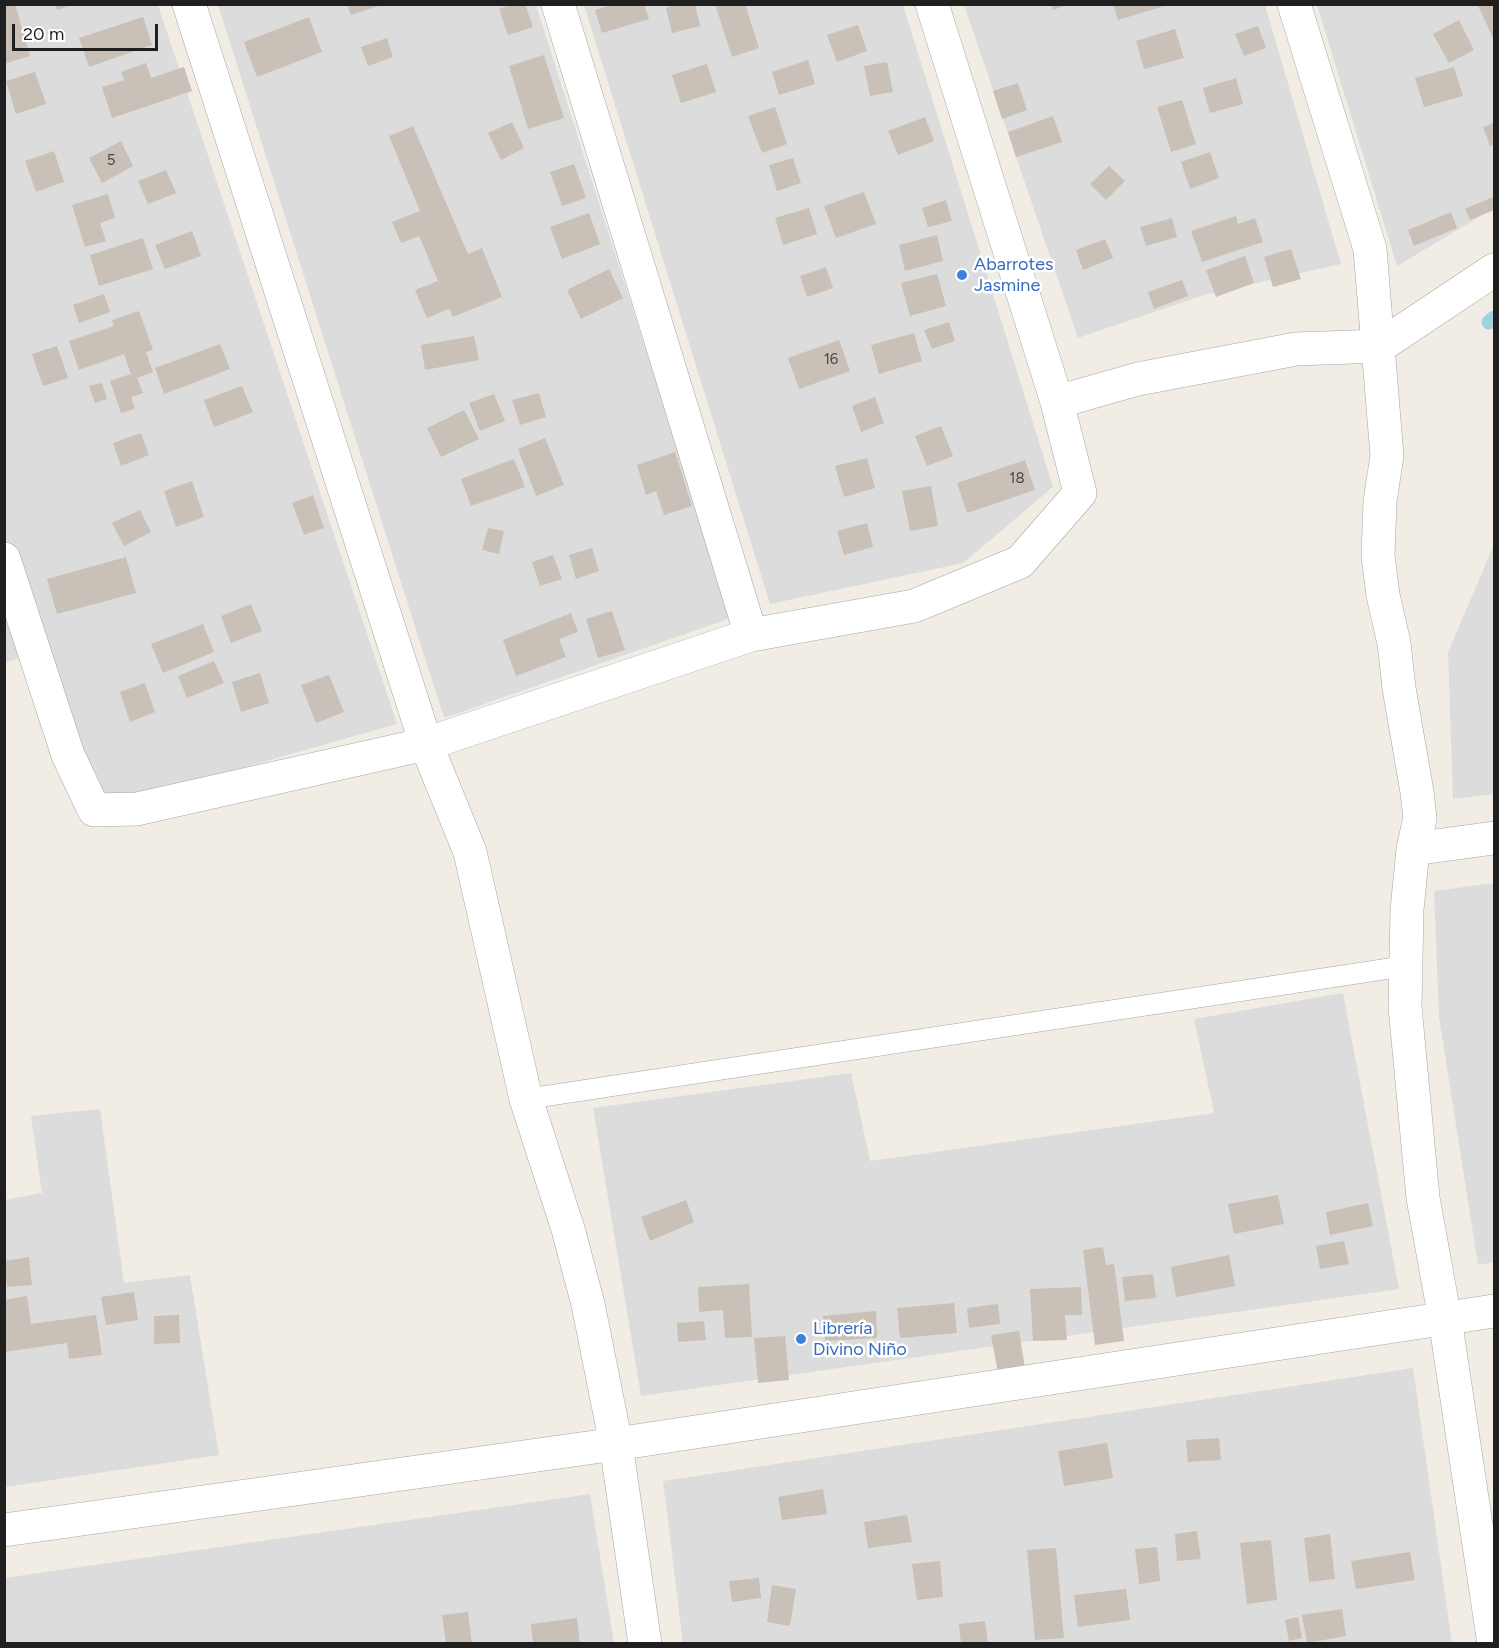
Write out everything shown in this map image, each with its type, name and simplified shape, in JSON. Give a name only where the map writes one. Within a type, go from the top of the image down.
[{"type":"street","points":[[189,4],[426,744],[470,852],[526,1099],[568,1229],[588,1304],[616,1444],[645,1644]]},
{"type":"street","points":[[558,4],[751,635]]},
{"type":"street","points":[[4,559],[68,755],[94,810],[137,809],[426,744],[751,635],[914,606],[1020,562],[1080,493],[1057,402],[932,4]]},
{"type":"street","points":[[1294,4],[1370,249],[1388,456],[1380,501],[1378,556],[1420,818],[1413,849],[1407,910],[1405,1007],[1423,1198],[1445,1319],[1494,1644]]},
{"type":"street","points":[[1057,402],[1138,379],[1296,349],[1380,346],[1494,270]]},
{"type":"street","points":[[1413,849],[1494,838]]},
{"type":"street","points":[[4,1530],[616,1444],[1494,1311]]},
{"type":"lane","points":[[526,1099],[1406,966]]},
{"type":"shaded area","points":[[4,5],[158,5],[397,724],[94,810],[5,552]]},
{"type":"shaded area","points":[[218,5],[536,5],[731,618],[444,718]]},
{"type":"shaded area","points":[[584,5],[903,5],[1053,487],[963,563],[770,604]]},
{"type":"shaded area","points":[[964,5],[1265,5],[1341,264],[1204,295],[1078,338]]},
{"type":"shaded area","points":[[1317,5],[1494,5],[1494,208],[1397,266]]},
{"type":"shaded area","points":[[1494,545],[1494,794],[1453,799],[1448,652]]},
{"type":"shaded area","points":[[4,563],[35,652],[5,663],[4,663]]},
{"type":"shaded area","points":[[1494,883],[1494,1262],[1478,1265],[1439,1017],[1434,891]]},
{"type":"shaded area","points":[[1343,993],[1399,1289],[641,1396],[593,1108],[851,1073],[870,1161],[1214,1113],[1194,1019]]},
{"type":"shaded area","points":[[100,1109],[124,1283],[190,1275],[219,1455],[5,1487],[5,1200],[42,1193],[31,1116]]},
{"type":"shaded area","points":[[1413,1368],[1452,1643],[683,1643],[663,1481]]},
{"type":"shaded area","points":[[590,1494],[614,1643],[5,1643],[4,1578]]},
{"type":"building","points":[[4,4],[15,4],[30,56],[4,64]]},
{"type":"building","points":[[55,4],[72,4],[72,5],[57,10]]},
{"type":"building","points":[[347,4],[377,4],[378,6],[351,15]]},
{"type":"building","points":[[512,4],[525,4],[533,27],[508,35],[499,9]]},
{"type":"building","points":[[614,4],[644,4],[649,19],[602,33],[595,10]]},
{"type":"building","points":[[676,4],[695,4],[700,26],[672,33],[666,8]]},
{"type":"building","points":[[715,4],[745,4],[759,48],[732,57]]},
{"type":"building","points":[[1051,4],[1067,4],[1067,5],[1053,10]]},
{"type":"building","points":[[1113,4],[1168,4],[1168,5],[1118,20]]},
{"type":"building","points":[[1494,4],[1494,40],[1478,6]]},
{"type":"building","points":[[143,17],[152,45],[89,67],[79,38]]},
{"type":"building","points":[[309,17],[322,52],[257,77],[244,42]]},
{"type":"building","points":[[1459,20],[1474,50],[1449,63],[1433,34]]},
{"type":"building","points":[[858,25],[867,51],[837,62],[827,35]]},
{"type":"building","points":[[1258,26],[1266,48],[1244,56],[1235,34]]},
{"type":"building","points":[[1175,29],[1184,58],[1144,69],[1136,41]]},
{"type":"building","points":[[387,38],[393,57],[368,66],[361,47]]},
{"type":"building","points":[[544,55],[564,118],[528,129],[509,66]]},
{"type":"building","points":[[808,60],[815,84],[779,95],[772,72]]},
{"type":"building","points":[[887,62],[893,92],[870,96],[864,66]]},
{"type":"building","points":[[146,63],[151,78],[184,67],[192,91],[112,118],[102,87],[124,80],[121,72]]},
{"type":"building","points":[[707,64],[716,92],[681,103],[672,75]]},
{"type":"building","points":[[1454,67],[1463,96],[1424,107],[1415,78]]},
{"type":"building","points":[[35,72],[46,104],[16,114],[6,81]]},
{"type":"building","points":[[1236,78],[1243,104],[1210,113],[1203,88]]},
{"type":"building","points":[[1018,83],[1027,110],[1002,119],[993,91]]},
{"type":"building","points":[[1182,100],[1196,144],[1171,152],[1157,107]]},
{"type":"building","points":[[775,107],[787,144],[762,153],[748,116]]},
{"type":"building","points":[[1053,116],[1062,142],[1016,157],[1008,132]]},
{"type":"building","points":[[925,117],[934,141],[898,155],[888,131]]},
{"type":"building","points":[[512,122],[524,148],[501,160],[488,133]]},
{"type":"building","points":[[1494,123],[1494,144],[1490,146],[1483,127]]},
{"type":"building","points":[[413,126],[468,254],[482,248],[502,297],[453,317],[449,309],[427,318],[415,290],[438,281],[419,236],[401,243],[392,222],[420,211],[389,136]]},
{"type":"building","points":[[121,141],[133,166],[102,183],[89,158]]},
{"type":"building","points":[[54,151],[64,182],[36,192],[25,161]]},
{"type":"building","points":[[1210,152],[1219,178],[1190,189],[1181,162]]},
{"type":"building","points":[[793,158],[801,183],[777,191],[769,165]]},
{"type":"building","points":[[574,164],[586,198],[562,206],[550,172]]},
{"type":"building","points":[[1109,166],[1125,181],[1106,200],[1090,184]]},
{"type":"building","points":[[166,170],[176,193],[148,204],[138,181]]},
{"type":"building","points":[[864,192],[876,224],[836,238],[824,206]]},
{"type":"building","points":[[108,194],[115,218],[100,223],[106,241],[85,247],[72,205]]},
{"type":"building","points":[[1493,197],[1494,210],[1470,220],[1465,209]]},
{"type":"building","points":[[946,200],[952,221],[928,227],[922,208]]},
{"type":"building","points":[[809,208],[817,234],[783,245],[775,218]]},
{"type":"building","points":[[1451,212],[1457,228],[1414,246],[1408,230]]},
{"type":"building","points":[[589,213],[600,244],[562,259],[550,227]]},
{"type":"building","points":[[1236,216],[1238,224],[1255,218],[1263,242],[1202,262],[1191,231]]},
{"type":"building","points":[[1172,218],[1177,237],[1146,246],[1140,227]]},
{"type":"building","points":[[192,231],[201,256],[165,269],[155,245]]},
{"type":"building","points":[[937,235],[943,261],[905,271],[899,245]]},
{"type":"building","points":[[143,238],[153,269],[99,286],[90,255]]},
{"type":"building","points":[[1105,239],[1113,258],[1083,270],[1076,250]]},
{"type":"building","points":[[1291,249],[1301,279],[1273,287],[1264,257]]},
{"type":"building","points":[[1245,256],[1254,283],[1216,297],[1206,270]]},
{"type":"building","points":[[826,267],[833,288],[807,297],[800,276]]},
{"type":"building","points":[[609,269],[623,298],[581,319],[567,290]]},
{"type":"building","points":[[937,274],[946,306],[910,316],[901,283]]},
{"type":"building","points":[[1182,280],[1188,296],[1154,309],[1148,292]]},
{"type":"building","points":[[104,294],[110,312],[79,323],[73,305]]},
{"type":"building","points":[[139,311],[153,350],[146,352],[153,372],[137,378],[143,393],[131,397],[135,409],[121,413],[110,381],[131,374],[124,354],[79,370],[69,341],[114,326],[112,320]]},
{"type":"building","points":[[949,322],[955,341],[932,349],[924,330]]},
{"type":"building","points":[[914,333],[922,361],[879,374],[871,345]]},
{"type":"building","points":[[474,336],[479,360],[425,370],[421,345]]},
{"type":"building","points":[[839,340],[850,371],[799,389],[788,358]]},
{"type":"building","points":[[220,344],[230,369],[164,394],[155,368]]},
{"type":"building","points":[[57,346],[68,378],[43,386],[32,354]]},
{"type":"building","points":[[102,383],[107,399],[95,403],[89,386]]},
{"type":"building","points":[[242,386],[253,412],[214,427],[204,400]]},
{"type":"building","points":[[539,393],[546,417],[520,425],[512,400]]},
{"type":"building","points":[[494,394],[505,421],[480,431],[469,403]]},
{"type":"building","points":[[875,397],[884,423],[861,432],[852,406]]},
{"type":"building","points":[[464,410],[479,439],[441,457],[427,428]]},
{"type":"building","points":[[941,426],[953,456],[927,466],[915,436]]},
{"type":"building","points":[[141,433],[149,455],[121,466],[113,443]]},
{"type":"building","points":[[545,438],[564,485],[536,496],[518,449]]},
{"type":"building","points":[[675,452],[692,506],[664,515],[656,491],[646,495],[637,465]]},
{"type":"building","points":[[867,458],[875,488],[844,497],[835,466]]},
{"type":"building","points":[[514,459],[525,487],[471,506],[461,479]]},
{"type":"building","points":[[1025,460],[1035,490],[967,513],[957,483]]},
{"type":"building","points":[[192,481],[204,517],[176,527],[164,491]]},
{"type":"building","points":[[931,486],[938,526],[910,531],[902,491]]},
{"type":"building","points":[[313,495],[324,528],[304,535],[292,503]]},
{"type":"building","points":[[140,510],[151,532],[124,546],[112,523]]},
{"type":"building","points":[[867,523],[873,547],[844,555],[837,531]]},
{"type":"building","points":[[488,528],[504,531],[499,554],[482,550]]},
{"type":"building","points":[[592,548],[599,571],[576,579],[569,555]]},
{"type":"building","points":[[553,555],[562,579],[540,586],[532,562]]},
{"type":"building","points":[[126,557],[136,593],[57,614],[47,579]]},
{"type":"building","points":[[251,604],[262,631],[231,643],[221,616]]},
{"type":"building","points":[[612,611],[625,650],[598,658],[586,619]]},
{"type":"building","points":[[571,613],[578,632],[559,639],[566,657],[516,676],[503,640]]},
{"type":"building","points":[[203,624],[214,652],[163,673],[151,644]]},
{"type":"building","points":[[214,661],[224,683],[187,698],[178,676]]},
{"type":"building","points":[[260,673],[269,703],[241,712],[232,682]]},
{"type":"building","points":[[329,675],[344,712],[316,723],[301,685]]},
{"type":"building","points":[[145,683],[155,712],[130,722],[120,692]]},
{"type":"building","points":[[1278,1195],[1284,1224],[1234,1234],[1228,1204]]},
{"type":"building","points":[[686,1200],[694,1222],[650,1241],[641,1217]]},
{"type":"building","points":[[1368,1203],[1373,1226],[1330,1235],[1326,1212]]},
{"type":"building","points":[[1344,1241],[1349,1264],[1320,1269],[1316,1246]]},
{"type":"building","points":[[1103,1247],[1106,1265],[1114,1264],[1124,1341],[1095,1345],[1083,1250]]},
{"type":"building","points":[[1229,1255],[1235,1286],[1176,1297],[1171,1267]]},
{"type":"building","points":[[29,1257],[32,1285],[7,1287],[4,1261]]},
{"type":"building","points":[[1153,1274],[1156,1298],[1125,1301],[1122,1277]]},
{"type":"building","points":[[749,1284],[752,1337],[725,1338],[723,1310],[699,1312],[698,1287]]},
{"type":"building","points":[[1081,1287],[1082,1315],[1065,1315],[1067,1340],[1033,1341],[1030,1289]]},
{"type":"building","points":[[134,1292],[138,1320],[106,1325],[101,1297]]},
{"type":"building","points":[[27,1296],[31,1324],[96,1315],[102,1355],[69,1359],[67,1343],[4,1352],[4,1300]]},
{"type":"building","points":[[954,1303],[957,1333],[900,1338],[897,1308]]},
{"type":"building","points":[[998,1304],[1000,1324],[969,1328],[967,1308]]},
{"type":"building","points":[[876,1311],[877,1338],[825,1341],[823,1316]]},
{"type":"building","points":[[179,1315],[180,1343],[154,1344],[154,1316]]},
{"type":"building","points":[[704,1321],[706,1340],[678,1342],[677,1323]]},
{"type":"building","points":[[1019,1331],[1025,1368],[998,1373],[991,1335]]},
{"type":"building","points":[[785,1336],[789,1380],[758,1383],[754,1338]]},
{"type":"building","points":[[1219,1438],[1221,1460],[1188,1462],[1186,1440]]},
{"type":"building","points":[[1107,1443],[1113,1478],[1064,1486],[1058,1451]]},
{"type":"building","points":[[823,1489],[827,1514],[782,1520],[778,1497]]},
{"type":"building","points":[[907,1515],[912,1542],[868,1548],[864,1522]]},
{"type":"building","points":[[1197,1531],[1201,1559],[1177,1561],[1175,1534]]},
{"type":"building","points":[[1330,1534],[1335,1579],[1309,1582],[1304,1538]]},
{"type":"building","points":[[1271,1540],[1277,1600],[1247,1604],[1240,1543]]},
{"type":"building","points":[[1157,1547],[1160,1581],[1139,1584],[1135,1549]]},
{"type":"building","points":[[1056,1548],[1064,1638],[1035,1640],[1027,1550]]},
{"type":"building","points":[[1410,1552],[1415,1580],[1356,1589],[1351,1561]]},
{"type":"building","points":[[940,1561],[943,1597],[917,1600],[912,1564]]},
{"type":"building","points":[[759,1578],[761,1598],[732,1602],[729,1581]]},
{"type":"building","points":[[772,1585],[796,1589],[790,1626],[767,1622]]},
{"type":"building","points":[[1126,1589],[1130,1620],[1078,1627],[1074,1595]]},
{"type":"building","points":[[1342,1609],[1346,1636],[1307,1643],[1302,1615]]},
{"type":"building","points":[[468,1612],[472,1644],[446,1644],[442,1615]]},
{"type":"building","points":[[1298,1617],[1302,1638],[1289,1641],[1285,1620]]},
{"type":"building","points":[[577,1618],[580,1644],[533,1644],[531,1624]]},
{"type":"building","points":[[985,1621],[988,1644],[961,1644],[959,1624]]},
{"type":"waterway","points":[[1489,322],[1494,318]]},
{"type":"place","name":"Abarrotes Jasmine","points":[[962,275]]},
{"type":"place","name":"Librería Divino Niño","points":[[801,1339]]}]
